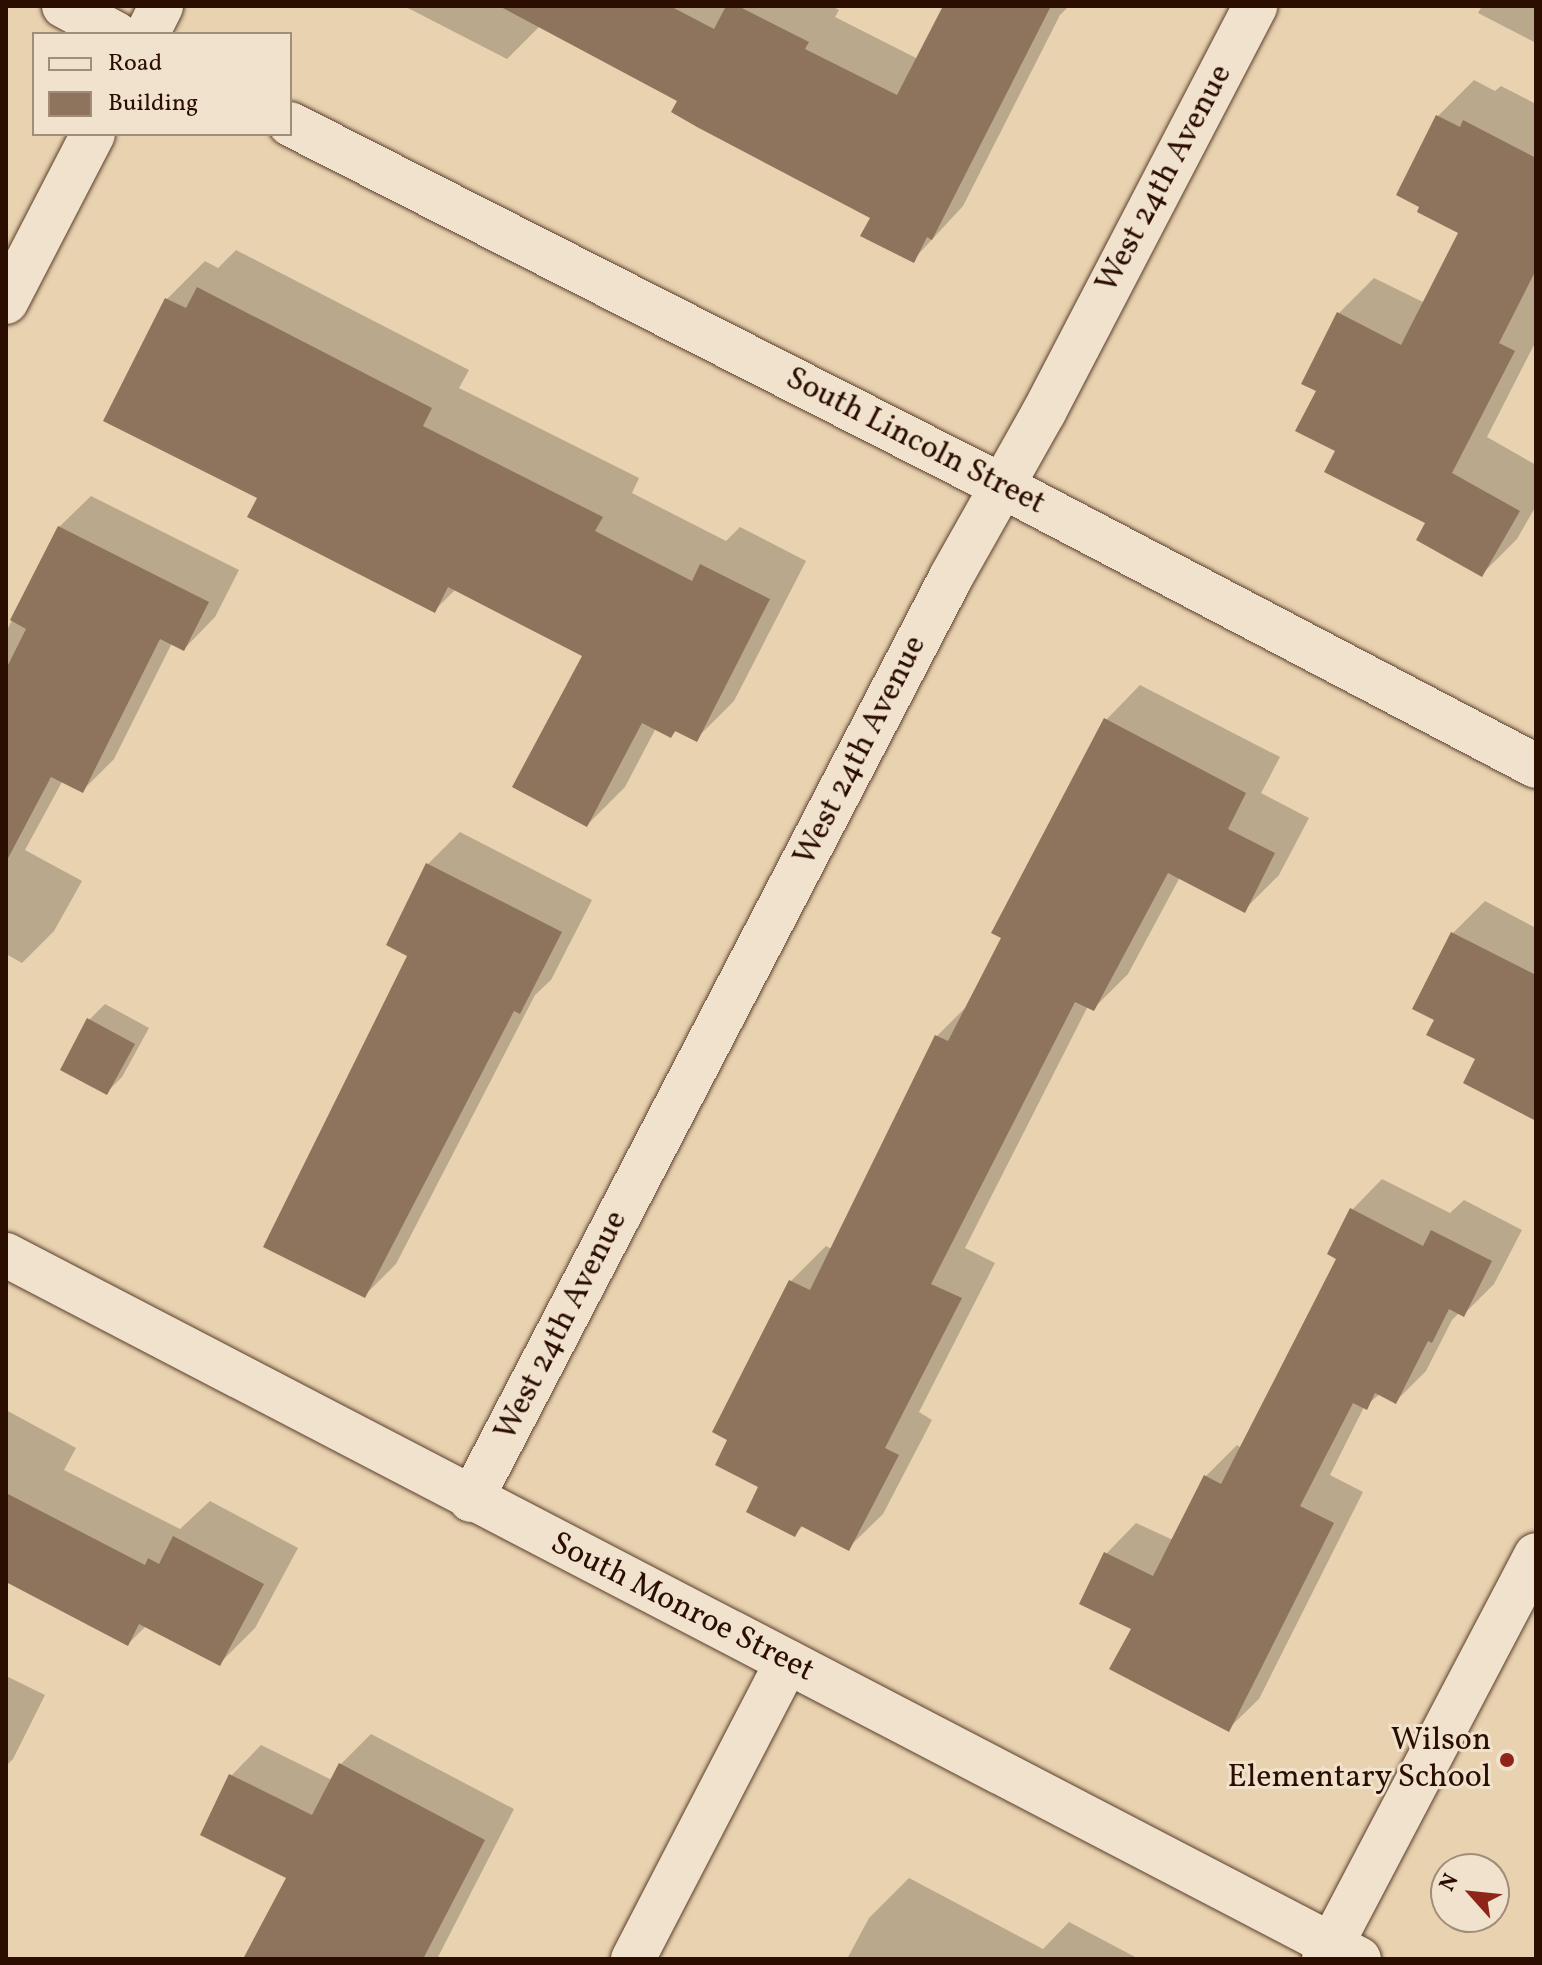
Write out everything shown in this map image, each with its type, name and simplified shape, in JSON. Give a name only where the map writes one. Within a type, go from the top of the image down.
[{"type":"street","points":[[64,6],[112,32]]},
{"type":"street","points":[[148,32],[161,6]]},
{"type":"street","name":"West 24th Avenue","points":[[471,1500],[936,606],[1255,6]]},
{"type":"street","name":"South Lincoln Street","points":[[292,125],[1002,486],[1536,766]]},
{"type":"street","points":[[6,302],[92,136]]},
{"type":"street","name":"South Monroe Street","points":[[6,1255],[787,1662],[1338,1954]]},
{"type":"street","points":[[1338,1954],[1536,1555]]},
{"type":"street","points":[[633,1959],[787,1662]]},
{"type":"building","points":[[499,6],[670,6],[714,29],[726,6],[738,6],[809,42],[805,49],[897,95],[943,6],[1051,6],[932,240],[927,237],[914,263],[860,236],[870,218],[697,127],[671,112],[677,101]]},
{"type":"building","points":[[1436,115],[1460,127],[1463,120],[1536,158],[1536,270],[1499,343],[1515,351],[1452,473],[1520,511],[1482,577],[1416,540],[1425,523],[1324,472],[1335,451],[1295,431],[1316,391],[1301,384],[1337,312],[1401,345],[1458,233],[1417,212],[1419,207],[1396,195]]},
{"type":"building","points":[[197,287],[432,408],[423,426],[603,517],[595,531],[692,581],[700,564],[770,599],[697,742],[675,731],[671,738],[642,723],[587,827],[512,787],[582,656],[448,587],[435,613],[247,517],[257,498],[103,421],[165,298],[186,308]]},
{"type":"building","points":[[58,526],[209,602],[184,651],[160,639],[83,793],[51,777],[6,862],[6,669],[26,629],[10,620]]},
{"type":"building","points":[[1104,718],[1246,793],[1228,829],[1275,853],[1245,913],[1168,873],[1094,1011],[1075,1002],[931,1284],[962,1298],[885,1448],[899,1455],[849,1551],[801,1526],[795,1537],[746,1512],[758,1487],[715,1465],[727,1440],[712,1432],[789,1280],[810,1290],[935,1035],[948,1041],[1001,938],[991,933]]},
{"type":"building","points":[[426,863],[562,932],[520,1014],[514,1011],[365,1298],[263,1247],[407,956],[386,945]]},
{"type":"building","points":[[1451,932],[1536,975],[1536,1121],[1463,1083],[1475,1059],[1426,1035],[1434,1020],[1412,1009]]},
{"type":"building","points":[[87,1018],[135,1044],[107,1095],[60,1070]]},
{"type":"building","points":[[1350,1208],[1423,1246],[1431,1230],[1492,1261],[1464,1317],[1449,1309],[1432,1343],[1428,1341],[1396,1404],[1375,1393],[1367,1410],[1353,1403],[1300,1506],[1334,1523],[1229,1732],[1109,1669],[1131,1629],[1079,1604],[1104,1552],[1153,1576],[1204,1475],[1221,1484],[1336,1259],[1327,1254]]},
{"type":"building","points":[[6,1493],[145,1565],[148,1558],[159,1564],[173,1536],[264,1584],[220,1666],[139,1624],[128,1646],[6,1582]]},
{"type":"building","points":[[339,1763],[485,1840],[423,1959],[243,1959],[286,1878],[200,1835],[229,1774],[312,1815]]},
{"type":"place","name":"Wilson Elementary School","points":[[1507,1760]]}]
